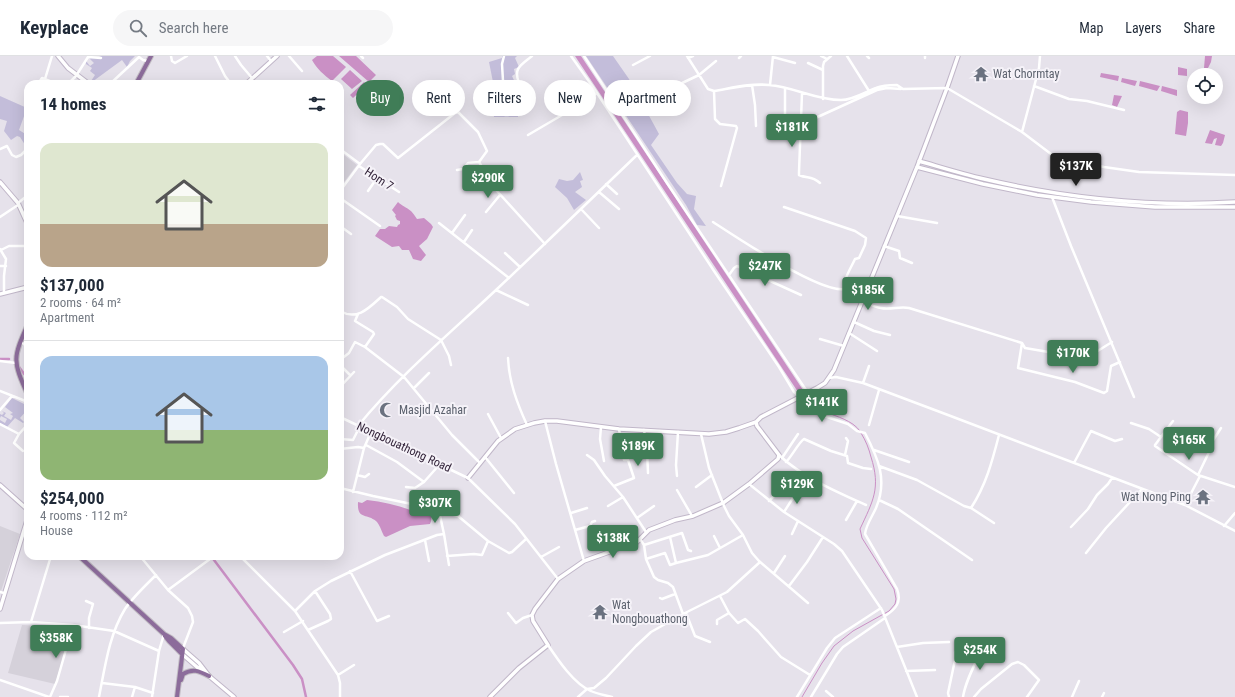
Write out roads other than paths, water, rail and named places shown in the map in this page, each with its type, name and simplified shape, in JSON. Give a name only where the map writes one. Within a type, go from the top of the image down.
[{"type":"main road","points":[[138,80],[151,56]]},
{"type":"main road","points":[[24,333],[17,351],[16,363],[18,373],[24,386]]},
{"type":"main road","points":[[82,560],[164,634],[182,654]]},
{"type":"main road","points":[[164,634],[183,649],[177,697]]},
{"type":"main road","points":[[178,690],[183,674],[188,671],[199,671],[207,674]]},
{"type":"street","points":[[39,80],[40,78],[45,79],[52,56]]},
{"type":"street","points":[[58,56],[76,76],[82,80]]},
{"type":"street","points":[[171,56],[172,61],[175,63],[187,56]]},
{"type":"street","points":[[215,56],[228,80]]},
{"type":"street","points":[[235,56],[240,65],[252,78],[277,56]]},
{"type":"street","points":[[267,56],[271,61]]},
{"type":"street","points":[[289,56],[302,71]]},
{"type":"street","points":[[503,80],[502,64],[504,56]]},
{"type":"street","points":[[518,80],[516,76],[517,70],[532,56]]},
{"type":"street","points":[[571,56],[779,367],[794,392],[821,414],[848,424],[857,431],[865,433],[879,466],[882,485],[879,500],[866,528],[866,534],[897,589],[900,598],[895,608],[843,647],[837,654],[811,697]]},
{"type":"street","points":[[584,56],[667,183],[809,393]]},
{"type":"street","points":[[634,65],[650,56]]},
{"type":"street","points":[[693,56],[688,57],[708,89],[714,91],[752,85],[770,85],[823,99],[845,100],[881,86],[898,85],[901,89]]},
{"type":"street","points":[[770,85],[773,56],[794,63]]},
{"type":"street","points":[[822,56],[827,59]]},
{"type":"street","points":[[823,99],[823,70],[824,64],[830,56]]},
{"type":"street","points":[[847,56],[869,91]]},
{"type":"street","points":[[468,478],[501,438],[515,429],[527,425],[545,421],[557,421],[619,429],[701,433],[726,432],[756,422],[761,417],[817,388],[834,370],[917,167],[958,56]]},
{"type":"street","points":[[1022,132],[1039,68],[1040,56]]},
{"type":"street","points":[[72,80],[88,57],[99,57]]},
{"type":"street","points":[[114,80],[139,57],[147,61]]},
{"type":"street","points":[[688,80],[699,75],[716,61]]},
{"type":"street","points":[[808,63],[823,70]]},
{"type":"street","points":[[752,85],[756,126]]},
{"type":"street","points":[[1034,86],[1069,99],[1088,101],[1124,110]]},
{"type":"street","points":[[783,132],[785,115],[785,88]]},
{"type":"street","points":[[800,125],[878,90],[886,88],[947,88],[1022,132],[1055,157],[1083,164],[1153,173],[1235,175]]},
{"type":"street","points":[[714,91],[715,119],[717,122],[725,126],[736,126],[737,128],[721,186]]},
{"type":"street","points":[[528,135],[597,93]]},
{"type":"street","points":[[802,93],[799,175],[812,177],[820,183]]},
{"type":"street","points":[[344,186],[359,165],[378,144],[383,144],[396,157],[400,157],[455,112],[460,114],[475,128],[484,143],[487,152],[479,159],[479,162]]},
{"type":"street","points":[[0,149],[7,146],[12,155],[16,158],[24,152]]},
{"type":"street","name":"Hom 7","points":[[344,152],[377,178],[399,192]]},
{"type":"street","points":[[344,439],[353,440],[359,426],[370,411],[441,340],[509,278],[637,155]]},
{"type":"street","points":[[919,161],[984,179],[1051,192],[1094,198],[1156,202],[1235,202]]},
{"type":"street","points":[[457,170],[463,169],[468,163],[479,162]]},
{"type":"street","points":[[479,162],[500,195],[545,244]]},
{"type":"street","points":[[917,167],[983,184],[1052,197],[1090,202],[1155,207],[1235,206]]},
{"type":"street","points":[[368,191],[377,178]]},
{"type":"street","points":[[0,182],[18,204],[24,217]]},
{"type":"street","points":[[606,184],[617,194]]},
{"type":"street","points":[[599,192],[619,209]]},
{"type":"street","points":[[486,212],[500,195]]},
{"type":"street","points":[[1052,197],[1134,397]]},
{"type":"street","points":[[0,218],[24,199]]},
{"type":"street","points":[[344,201],[380,226]]},
{"type":"street","points":[[784,208],[855,232],[866,238],[865,245],[859,258],[855,259],[849,272],[844,284],[844,289]]},
{"type":"street","points":[[581,209],[599,228]]},
{"type":"street","points":[[452,233],[465,215]]},
{"type":"street","points":[[896,216],[937,223]]},
{"type":"street","points":[[713,222],[768,258],[833,289],[844,289],[880,308],[909,308],[1022,343],[1025,348],[1066,355],[1080,350],[1096,352],[1112,342]]},
{"type":"street","points":[[439,223],[509,278]]},
{"type":"street","points":[[344,229],[351,234]]},
{"type":"street","points":[[464,242],[472,230]]},
{"type":"street","points":[[24,246],[9,246],[0,250],[6,258],[2,293],[24,288]]},
{"type":"street","points":[[884,246],[899,251],[900,258],[912,263]]},
{"type":"street","points":[[505,254],[520,267]]},
{"type":"street","points":[[0,266],[6,266]]},
{"type":"street","points":[[729,275],[734,268],[738,266],[801,295]]},
{"type":"street","points":[[496,290],[528,305]]},
{"type":"street","points":[[344,313],[358,314],[370,307],[381,297],[397,307],[408,319],[441,340],[452,365]]},
{"type":"street","points":[[358,314],[355,321],[374,334],[365,347]]},
{"type":"street","points":[[853,321],[874,331],[890,335]]},
{"type":"street","points":[[849,332],[877,351]]},
{"type":"street","points":[[820,339],[844,346]]},
{"type":"street","points":[[20,342],[24,344]]},
{"type":"street","points":[[344,357],[349,353],[355,342],[365,347],[404,377],[452,435],[480,463]]},
{"type":"street","points":[[1022,343],[1018,368],[1075,382],[1104,394],[1107,391],[1111,366],[1120,362]]},
{"type":"street","points":[[508,358],[508,370],[513,390],[527,425]]},
{"type":"street","points":[[0,361],[16,363]]},
{"type":"street","points":[[863,383],[869,366]]},
{"type":"street","points":[[344,369],[350,375]]},
{"type":"street","points":[[344,382],[354,372]]},
{"type":"street","points":[[414,388],[429,373]]},
{"type":"street","points":[[828,378],[836,377],[863,383],[1185,505],[1235,531]]},
{"type":"street","points":[[869,425],[879,390]]},
{"type":"street","points":[[0,391],[24,400]]},
{"type":"street","points":[[0,410],[12,396]]},
{"type":"street","points":[[488,414],[501,438]]},
{"type":"street","name":"Nongbouathong Road","points":[[344,419],[468,478],[515,524],[558,579]]},
{"type":"street","points":[[545,421],[584,562]]},
{"type":"street","points":[[1173,421],[1155,446],[1199,476],[1235,485]]},
{"type":"street","points":[[756,422],[757,426],[786,462],[821,483],[866,505]]},
{"type":"street","points":[[1131,423],[1149,429],[1161,436]]},
{"type":"street","points":[[0,424],[20,434]]},
{"type":"street","points":[[601,427],[600,439],[604,461]]},
{"type":"street","points":[[1185,505],[1199,476],[1212,442],[1221,428]]},
{"type":"street","points":[[23,451],[14,442],[24,429]]},
{"type":"street","points":[[614,486],[634,478],[628,460],[624,460],[619,429]]},
{"type":"street","points":[[644,430],[647,449],[648,473]]},
{"type":"street","points":[[1074,463],[1092,431],[1115,441],[1122,439]]},
{"type":"street","points":[[353,492],[364,448],[371,432]]},
{"type":"street","points":[[677,476],[676,465],[678,432]]},
{"type":"street","points":[[701,433],[712,475],[723,502],[729,516],[743,535],[752,553],[760,562],[808,603]]},
{"type":"street","points":[[612,697],[587,689],[564,668],[533,621],[532,615],[535,608],[558,579],[584,562],[636,542],[646,532],[664,524],[692,516],[723,502],[749,484],[778,459],[798,434]]},
{"type":"street","points":[[971,508],[981,494],[999,435]]},
{"type":"street","points":[[846,438],[848,440],[845,455],[847,456],[848,463],[862,468],[871,469]]},
{"type":"street","points":[[786,462],[795,452],[801,440],[804,439],[831,451],[845,455]]},
{"type":"street","points":[[366,445],[397,462],[424,482]]},
{"type":"street","points":[[344,449],[364,448]]},
{"type":"street","points":[[873,450],[909,462]]},
{"type":"street","points":[[587,455],[594,460],[601,471],[623,497],[646,532]]},
{"type":"street","points":[[484,457],[514,493]]},
{"type":"street","points":[[406,487],[415,488],[424,482],[440,464]]},
{"type":"street","points":[[879,466],[917,480],[968,508],[971,508],[994,523]]},
{"type":"street","points":[[357,475],[365,477],[369,474]]},
{"type":"street","points":[[696,487],[712,475]]},
{"type":"street","points":[[1071,527],[1088,508],[1096,495],[1112,478]]},
{"type":"street","points":[[769,501],[789,481]]},
{"type":"street","points":[[749,484],[784,512],[837,546],[842,551],[882,609],[917,697]]},
{"type":"street","points":[[0,485],[24,506]]},
{"type":"street","points":[[344,489],[431,508],[439,512],[458,516],[488,541],[509,553],[526,539]]},
{"type":"street","points":[[1086,553],[1106,528],[1142,489]]},
{"type":"street","points":[[677,490],[692,516]]},
{"type":"street","points":[[784,512],[798,490]]},
{"type":"street","points":[[608,506],[623,497]]},
{"type":"street","points":[[879,500],[898,509],[972,560]]},
{"type":"street","points":[[846,520],[857,501]]},
{"type":"street","points":[[637,518],[654,506]]},
{"type":"street","points":[[570,513],[587,508]]},
{"type":"street","points":[[439,512],[449,565]]},
{"type":"street","points":[[1224,526],[1235,513]]},
{"type":"street","points":[[575,530],[590,526],[592,522],[595,521]]},
{"type":"street","points":[[792,534],[798,521]]},
{"type":"street","points":[[0,609],[2,592],[24,533]]},
{"type":"street","points":[[296,611],[315,591],[350,571],[385,554],[436,535],[444,534]]},
{"type":"street","points":[[644,545],[683,534],[688,550],[691,551]]},
{"type":"street","points":[[646,559],[665,554],[670,565],[708,555],[743,535]]},
{"type":"street","points":[[714,536],[720,548]]},
{"type":"street","points":[[670,537],[676,563]]},
{"type":"street","points":[[788,586],[807,562],[823,537]]},
{"type":"street","points":[[640,539],[644,545],[644,555],[654,577],[672,585],[683,614]]},
{"type":"street","points":[[425,540],[429,561]]},
{"type":"street","points":[[448,556],[474,554],[482,555],[488,541]]},
{"type":"street","points":[[541,557],[559,547]]},
{"type":"street","points":[[774,573],[785,556]]},
{"type":"street","points":[[31,622],[50,560]]},
{"type":"street","points":[[143,560],[168,590],[188,608],[194,618],[183,649],[199,663],[207,674]]},
{"type":"street","points":[[168,590],[209,560]]},
{"type":"street","points":[[244,560],[296,611],[338,675],[340,683],[340,697]]},
{"type":"street","points":[[578,697],[587,689],[594,688],[606,678],[651,632],[720,596],[735,586],[760,562]]},
{"type":"street","points":[[350,571],[376,620],[389,616]]},
{"type":"street","points":[[99,697],[114,631],[130,603],[156,575]]},
{"type":"street","points":[[308,630],[331,619],[330,614],[315,591]]},
{"type":"street","points":[[660,598],[662,599],[675,594]]},
{"type":"street","points":[[720,596],[729,613],[738,623],[745,619],[781,657],[810,675]]},
{"type":"street","points":[[86,601],[93,604],[88,628]]},
{"type":"street","points":[[797,697],[826,648],[834,638],[882,609]]},
{"type":"street","points":[[508,613],[516,623],[532,615]]},
{"type":"street","points":[[686,613],[695,636],[710,642]]},
{"type":"street","points":[[717,624],[718,620],[729,613]]},
{"type":"street","points":[[284,632],[303,621]]},
{"type":"street","points":[[0,623],[31,622],[114,631],[159,651]]},
{"type":"street","points":[[0,680],[49,697],[57,681],[73,626]]},
{"type":"street","points":[[152,697],[159,651],[164,634]]},
{"type":"street","points":[[964,697],[964,690],[986,641]]},
{"type":"street","points":[[897,647],[923,643],[949,642]]},
{"type":"street","points":[[490,697],[519,668],[548,645]]},
{"type":"street","points":[[948,697],[955,652]]},
{"type":"street","points":[[182,654],[234,697]]},
{"type":"street","points":[[974,697],[1012,664],[1018,662],[1024,665],[1040,680],[1027,697]]},
{"type":"street","points":[[338,675],[354,665]]},
{"type":"street","points":[[906,671],[935,670]]},
{"type":"street","points":[[1072,697],[1079,682]]},
{"type":"street","points":[[102,683],[135,687],[153,693]]},
{"type":"street","points":[[132,697],[135,687]]},
{"type":"street","points":[[826,691],[833,697]]},
{"type":"street","points":[[1102,697],[1104,693]]},
{"type":"street","points":[[60,697],[68,697]]},
{"type":"waterway","points":[[0,359],[9,359]]},
{"type":"waterway","points":[[19,367],[24,374]]},
{"type":"waterway","points":[[808,399],[823,411],[849,421],[860,431]]},
{"type":"waterway","points":[[802,697],[834,646],[853,631],[889,611],[895,604],[896,599],[894,589],[862,538],[860,529],[872,502],[875,486],[874,468],[866,442],[861,433]]},
{"type":"waterway","points":[[214,560],[293,665],[302,679],[306,697]]},
{"type":"place","name":"Wat Chormtay","points":[[981,74]]},
{"type":"place","name":"Masjid Azahar","points":[[387,410]]},
{"type":"place","name":"Wat Nong Ping","points":[[1203,497]]},
{"type":"place","name":"Wat Nongbouathong","points":[[600,612]]}]
